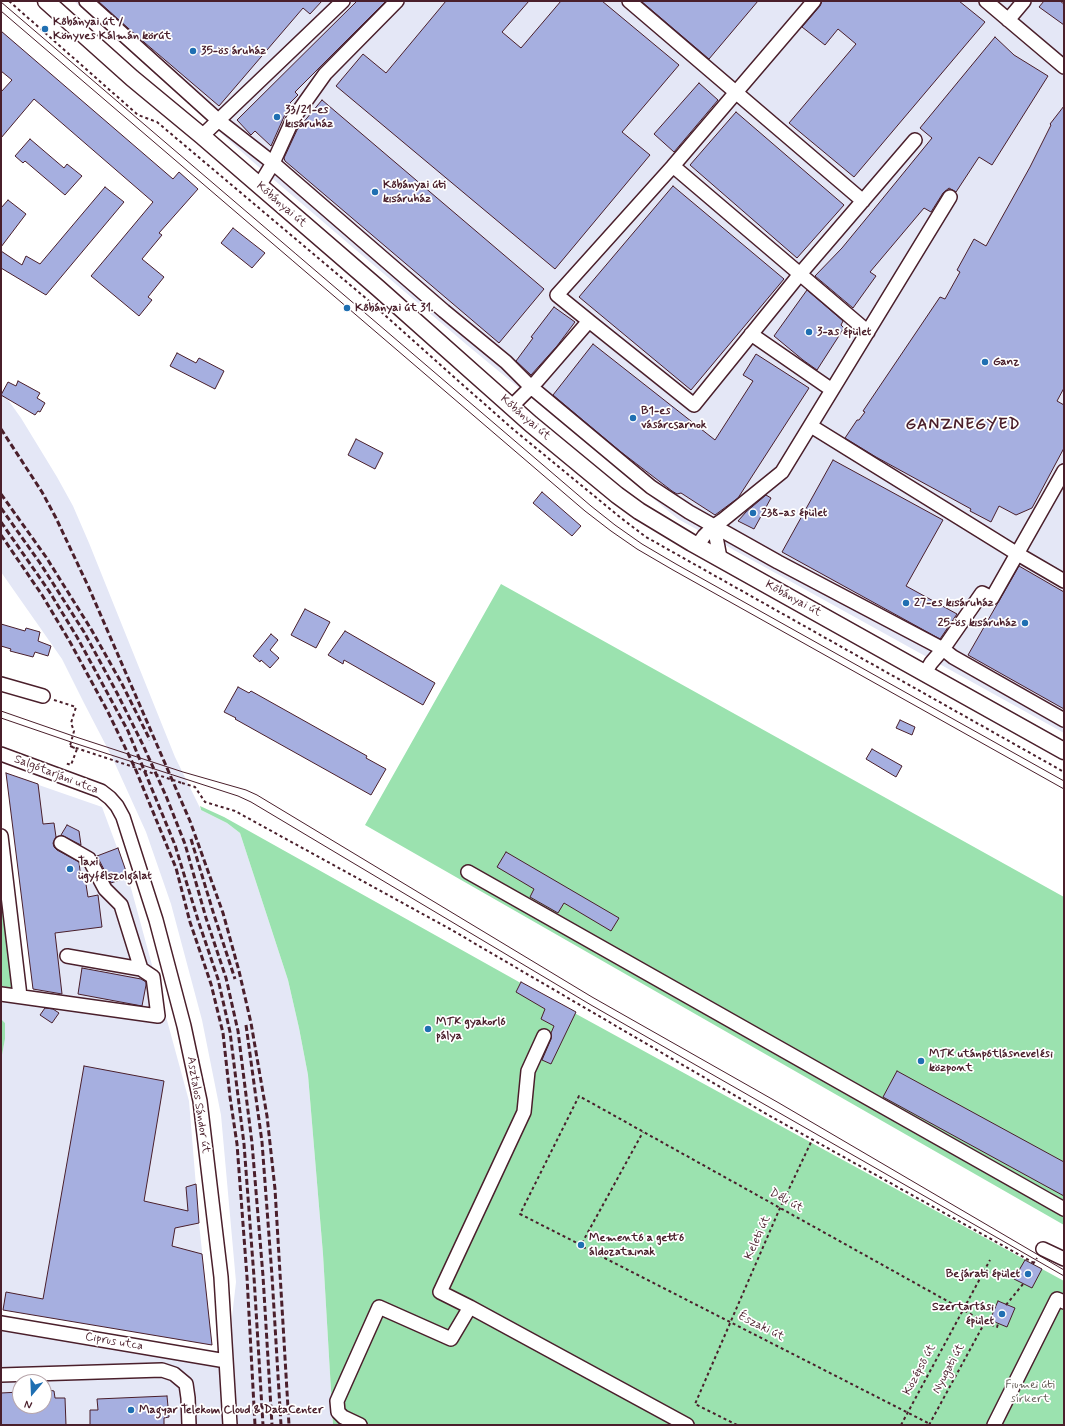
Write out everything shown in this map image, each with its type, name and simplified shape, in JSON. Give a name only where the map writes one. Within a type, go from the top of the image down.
[{"type":"main road","name":"Kőbányai út","points":[[46,1],[132,78],[202,136],[378,288],[531,424],[617,495],[658,523],[697,546],[1064,751]]},
{"type":"street","points":[[86,1],[218,120],[273,162],[444,311],[506,362],[531,387],[651,487],[689,512],[778,562],[942,649],[953,657],[1064,720]]},
{"type":"street","points":[[202,136],[343,1]]},
{"type":"street","points":[[259,186],[273,162],[293,119],[325,74],[397,1]]},
{"type":"street","points":[[629,1],[863,201]]},
{"type":"street","points":[[814,1],[673,166],[557,295],[694,405],[800,274],[915,140]]},
{"type":"street","points":[[986,1],[1064,67]]},
{"type":"street","points":[[1008,20],[1024,1]]},
{"type":"street","points":[[673,166],[868,332]]},
{"type":"street","points":[[697,546],[714,526],[782,472],[950,197]]},
{"type":"street","points":[[512,406],[531,387],[589,321]]},
{"type":"street","points":[[751,334],[832,390]]},
{"type":"street","points":[[811,426],[1064,581]]},
{"type":"street","points":[[925,673],[982,592],[992,598],[1016,553],[1064,471]]},
{"type":"street","points":[[714,526],[720,558]]},
{"type":"street","points":[[1,684],[42,696]]},
{"type":"street","name":"Salgótarjáni utca","points":[[1,754],[101,791],[110,798]]},
{"type":"street","name":"Asztalos Sándor út","points":[[110,798],[123,816],[156,920],[184,1026],[200,1101],[221,1277],[230,1425]]},
{"type":"street","points":[[1,836],[20,996]]},
{"type":"street","points":[[61,843],[89,859],[105,889],[121,904],[141,969]]},
{"type":"street","points":[[468,872],[1064,1209]]},
{"type":"street","points":[[1,994],[158,1016],[152,977],[141,969],[67,956]]},
{"type":"street","points":[[544,1036],[528,1071],[524,1112],[440,1292],[687,1425]]},
{"type":"street","points":[[1042,1249],[1064,1259]]},
{"type":"street","points":[[994,1425],[1061,1300]]},
{"type":"street","points":[[360,1425],[343,1417],[338,1412],[337,1401],[379,1307],[451,1339],[470,1307]]},
{"type":"street","name":"Ciprus utca","points":[[1,1323],[226,1361]]},
{"type":"street","points":[[1,1375],[162,1370],[174,1374],[186,1384],[189,1425]]},
{"type":"path","points":[[9,1],[138,115],[157,122]]},
{"type":"path","points":[[42,696],[76,707],[71,723],[74,731],[70,746]]},
{"type":"path","points":[[61,762],[71,765],[77,750],[70,746]]},
{"type":"path","points":[[70,746],[195,787],[206,802],[235,811],[443,926],[812,1140],[1034,1263]]},
{"type":"path","name":"Déli út","points":[[579,1096],[985,1322],[997,1327],[998,1324]]},
{"type":"path","name":"Északi út","points":[[579,1096],[520,1214],[579,1244],[580,1248],[583,1247],[929,1424]]},
{"type":"path","points":[[579,1244],[582,1243],[643,1132]]},
{"type":"path","name":"Keleti út","points":[[737,1425],[695,1404],[780,1208],[812,1140]]},
{"type":"path","points":[[582,1243],[583,1247]]},
{"type":"path","name":"Középső út","points":[[901,1425],[990,1260]]},
{"type":"path","points":[[1006,1305],[1023,1284]]},
{"type":"path","name":"Nyugati út","points":[[929,1424],[985,1322]]},
{"type":"shaded area","points":[[74,1],[1064,1],[1064,733],[678,519],[467,345],[252,161]]},
{"type":"shaded area","points":[[1,390],[21,418],[73,506],[175,757],[201,810],[227,823],[240,833],[288,980],[308,1075],[323,1254],[333,1425],[1,1425],[1,1323],[227,1361],[236,1282],[221,1115],[202,1020],[171,904],[146,832],[112,757],[62,659],[1,572]]},
{"type":"shaded area","points":[[10,775],[102,807],[128,877],[189,1101],[199,1223],[212,1345],[1,1309],[1,1059],[5,1039],[5,1023],[1,1019],[1,1005],[5,999],[32,997],[33,989],[7,776]]},
{"type":"green space","name":"MTK utánpótlásnevelési központ","points":[[501,584],[1064,897],[1064,1225],[365,825]]},
{"type":"green space","name":"Fiumei úti sírkert","points":[[200,806],[224,817],[578,1015],[1064,1281],[1064,1425],[333,1425],[323,1254],[308,1075],[299,1028],[288,980],[240,833],[227,823],[201,810]]},
{"type":"green space","points":[[1,891],[12,988],[1,986]]},
{"type":"green space","points":[[1,1019],[5,1023],[5,1039],[1,1060]]},
{"type":"building","points":[[98,1],[322,1],[310,14],[303,8],[219,106]]},
{"type":"building","points":[[357,1],[386,1],[295,92],[298,95],[290,103],[291,104],[271,146],[255,131],[251,135],[237,120]]},
{"type":"building","points":[[446,1],[529,1],[502,32],[521,48],[561,1],[602,1],[679,65],[622,132],[650,155],[555,269],[336,86],[363,54],[386,73]]},
{"type":"building","points":[[641,1],[758,1],[709,59]]},
{"type":"building","points":[[822,1],[959,1],[985,22],[854,177],[789,123],[856,44],[838,29],[825,45],[802,27],[820,6]]},
{"type":"building","points":[[1044,1],[1060,1],[1064,4],[1064,25],[1039,7]]},
{"type":"building","points":[[1,31],[173,179],[179,172],[198,189],[159,233],[162,235],[142,259],[164,277],[148,297],[152,300],[139,316],[91,276],[153,202],[34,99],[1,138],[1,92],[12,80],[1,71]]},
{"type":"building","points":[[995,37],[1014,55],[1048,76],[992,165],[979,157],[956,192],[949,188],[943,193],[931,212],[924,208],[870,272],[876,276],[853,308],[815,276],[842,248],[932,138],[920,128]]},
{"type":"building","points":[[699,83],[718,100],[674,152],[654,134]]},
{"type":"building","name":"Kőbányai úti kisáruház","points":[[322,100],[544,289],[499,343],[285,161],[284,158],[297,130]]},
{"type":"building","name":"Ganz","points":[[1064,106],[1064,388],[1057,401],[1064,405],[1064,448],[1032,508],[1016,515],[999,506],[991,522],[970,511],[971,509],[876,457],[845,438],[857,420],[859,420],[865,412],[863,411],[940,297],[945,299],[960,272],[957,270],[974,239],[986,246],[1030,167],[1051,125],[1050,124]]},
{"type":"building","points":[[736,112],[844,205],[797,258],[690,165]]},
{"type":"building","points":[[30,139],[64,168],[67,164],[82,176],[65,195],[25,161],[23,163],[15,156]]},
{"type":"building","points":[[673,186],[784,279],[691,390],[579,297]]},
{"type":"building","points":[[105,187],[124,202],[46,295],[1,268],[1,251],[22,265],[26,256],[40,264]]},
{"type":"building","points":[[8,200],[26,214],[1,247],[1,208]]},
{"type":"building","points":[[233,228],[265,253],[252,268],[221,243]]},
{"type":"building","name":"3-as épület","points":[[807,290],[843,321],[841,325],[844,328],[817,370],[774,336]]},
{"type":"building","points":[[554,307],[575,322],[557,346],[531,375],[516,361],[533,338],[531,337]]},
{"type":"building","points":[[593,344],[715,440],[753,381],[743,375],[756,354],[809,388],[738,498],[715,515],[681,493],[677,494],[672,491],[621,452],[553,395]]},
{"type":"building","points":[[177,353],[196,363],[199,358],[224,371],[215,389],[170,366]]},
{"type":"building","points":[[18,381],[40,393],[37,398],[45,403],[40,412],[38,411],[35,415],[1,395],[8,382],[16,386]]},
{"type":"building","points":[[356,439],[383,453],[375,469],[348,455]]},
{"type":"building","points":[[833,460],[943,520],[906,586],[957,614],[940,639],[782,552]]},
{"type":"building","points":[[542,492],[581,526],[572,536],[533,503]]},
{"type":"building","name":"238-as épület","points":[[766,495],[771,498],[754,529],[738,521],[746,512]]},
{"type":"building","name":"25-ös kisáruház","points":[[1019,566],[1064,592],[1064,709],[968,655]]},
{"type":"building","points":[[305,609],[330,622],[316,648],[291,635]]},
{"type":"building","points":[[1,624],[25,631],[26,628],[40,632],[38,641],[51,646],[48,656],[35,652],[33,657],[10,651],[11,649],[1,646]]},
{"type":"building","points":[[345,631],[435,683],[423,705],[344,660],[343,664],[328,655]]},
{"type":"building","points":[[271,634],[278,640],[270,650],[279,658],[270,668],[261,660],[260,662],[253,656]]},
{"type":"building","points":[[238,687],[249,693],[251,691],[367,756],[366,758],[386,769],[371,795],[224,712]]},
{"type":"building","points":[[900,720],[915,727],[912,735],[896,728]]},
{"type":"building","points":[[872,749],[902,766],[896,777],[866,759]]},
{"type":"building","points":[[6,773],[38,784],[43,824],[54,823],[56,837],[53,843],[54,847],[79,862],[81,879],[85,878],[88,897],[98,895],[102,927],[55,933],[62,994],[33,989]]},
{"type":"building","points":[[67,825],[79,831],[81,845],[61,835]]},
{"type":"building","points":[[118,848],[128,877],[111,883],[97,856]]},
{"type":"building","points":[[506,852],[619,918],[611,931],[564,903],[558,913],[530,897],[534,889],[497,867]]},
{"type":"building","points":[[82,968],[141,979],[146,982],[142,1006],[78,994]]},
{"type":"building","points":[[521,982],[576,1012],[551,1064],[542,1060],[551,1039],[551,1033],[554,1026],[541,1019],[545,1009],[516,992]]},
{"type":"building","points":[[45,1008],[53,1009],[59,1013],[52,1023],[40,1015]]},
{"type":"building","points":[[84,1066],[164,1081],[144,1201],[188,1211],[186,1187],[196,1184],[199,1223],[175,1228],[172,1246],[202,1254],[212,1345],[3,1310],[6,1292],[43,1299]]},
{"type":"building","points":[[897,1071],[1064,1162],[1064,1196],[883,1097]]},
{"type":"building","name":"Bejárati épület","points":[[1025,1260],[1042,1269],[1032,1288],[1014,1279]]},
{"type":"building","name":"Szertartási épület","points":[[998,1301],[1015,1308],[1007,1327],[990,1320]]},
{"type":"building","points":[[52,1391],[54,1391],[55,1398],[65,1398],[66,1425],[1,1425],[1,1393],[12,1392],[12,1414],[52,1414]]},
{"type":"building","name":"Magyar Telekom Cloud & DataCenter","points":[[167,1396],[169,1417],[164,1418],[164,1425],[90,1425],[90,1410],[98,1410],[97,1399]]},
{"type":"tram line","points":[[1,2],[615,525],[642,544],[676,564],[1064,781]]},
{"type":"tram line","points":[[1,11],[585,511],[611,531],[637,549],[673,570],[1064,789]]},
{"type":"tram line","points":[[1,711],[76,737],[183,772],[246,790],[257,795],[592,997],[779,1103],[1064,1270]]},
{"type":"tram line","points":[[1,718],[238,796],[251,802],[591,1005],[1064,1276]]},
{"type":"railway","points":[[1,429],[42,492],[89,588],[190,821],[223,913],[251,1023],[267,1116],[275,1189],[289,1425]]},
{"type":"railway","points":[[1,494],[46,557],[91,629],[122,684],[150,740]]},
{"type":"railway","points":[[1,508],[40,563],[84,632],[143,745],[166,796],[185,844],[206,918],[226,978],[238,1031],[252,1143],[263,1276],[272,1425]]},
{"type":"railway","points":[[1,522],[49,591],[77,637],[128,731],[175,845],[218,979],[230,1032],[244,1144],[263,1425]]},
{"type":"railway","points":[[1,535],[42,595],[70,642],[108,712],[135,768],[176,868],[190,922],[211,984],[223,1033],[237,1144],[247,1277],[255,1425]]},
{"type":"railway","points":[[191,839],[235,979]]},
{"type":"railway","points":[[246,1025],[262,1142],[281,1425]]},
{"type":"place","name":"Kőbányai út / Könyves Kálmán körút","points":[[45,29]]},
{"type":"place","name":"35-ös áruház","points":[[193,51]]},
{"type":"place","name":"33/21-es kisáruház","points":[[277,117]]},
{"type":"place","name":"Kőbányai úti kisáruház","points":[[375,192]]},
{"type":"place","name":"Kőbányai út 31.","points":[[347,308]]},
{"type":"place","name":"3-as épület","points":[[809,332]]},
{"type":"place","name":"Ganz","points":[[985,362]]},
{"type":"place","name":"B1-es vásárcsarnok","points":[[633,418]]},
{"type":"place","name":"238-as épület","points":[[753,513]]},
{"type":"place","name":"27-es kisáruház","points":[[906,603]]},
{"type":"place","name":"25-ös kisáruház","points":[[1025,623]]},
{"type":"place","name":"Taxi ügyfélszolgálat","points":[[70,869]]},
{"type":"place","name":"MTK gyakorló pálya","points":[[428,1029]]},
{"type":"place","name":"MTK utánpótlásnevelési központ","points":[[921,1061]]},
{"type":"place","name":"Mementó a gettó áldozatainak","points":[[581,1245]]},
{"type":"place","name":"Bejárati épület","points":[[1028,1274]]},
{"type":"place","name":"Szertartási épület","points":[[1002,1314]]},
{"type":"place","name":"Magyar Telekom Cloud & DataCenter","points":[[131,1410]]},
{"type":"district","name":"GANZNEGYED","points":[[963,426]]}]
